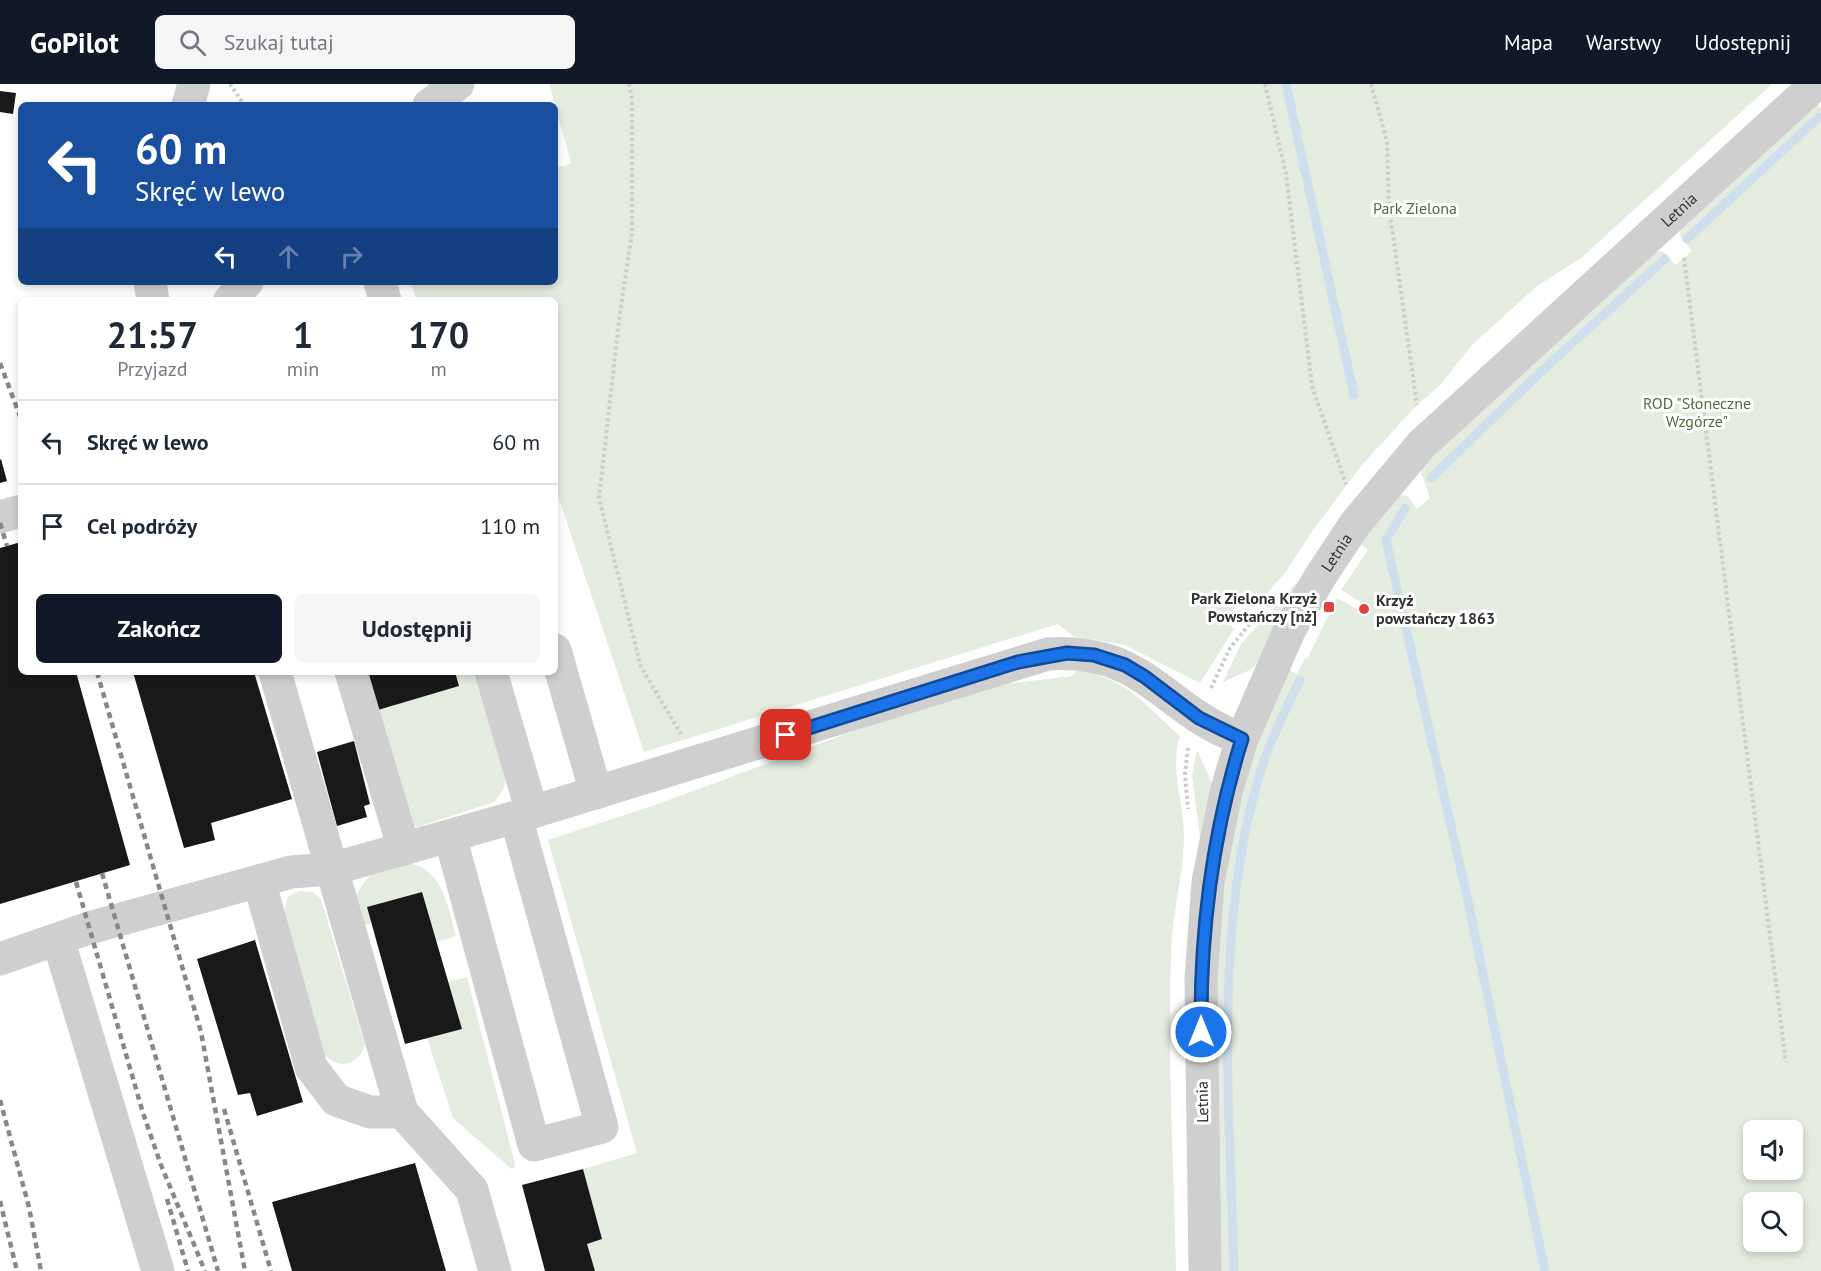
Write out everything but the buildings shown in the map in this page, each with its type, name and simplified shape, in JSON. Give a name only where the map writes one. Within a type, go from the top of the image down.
[{"type":"street","points":[[189,102],[194,84]]},
{"type":"street","points":[[433,102],[458,84]]},
{"type":"street","name":"Letnia","points":[[1205,1271],[1201,1014],[1203,934],[1215,842],[1226,792],[1242,739],[1275,661],[1306,601],[1355,524],[1398,470],[1476,392],[1816,84]]},
{"type":"street","points":[[233,297],[244,285]]},
{"type":"street","points":[[0,517],[18,511]]},
{"type":"street","points":[[0,959],[58,939],[259,880],[291,872],[332,869],[524,815],[1018,662],[1067,653],[1094,655],[1125,665],[1145,677],[1199,718],[1242,739]]},
{"type":"street","points":[[558,660],[596,793]]},
{"type":"street","points":[[276,675],[402,1112],[472,1190],[495,1271]]},
{"type":"street","points":[[352,675],[404,849]]},
{"type":"street","points":[[450,836],[534,1145],[602,1127],[524,815],[492,675]]},
{"type":"street","points":[[259,880],[311,1067],[336,1100],[370,1112],[402,1112]]},
{"type":"street","points":[[58,939],[158,1271]]},
{"type":"path","points":[[230,84],[242,102]]},
{"type":"path","points":[[629,84],[632,99],[632,233],[620,312],[599,498],[641,667],[698,762]]},
{"type":"path","points":[[1265,84],[1286,174],[1312,386],[1349,494]]},
{"type":"path","points":[[1371,84],[1387,141],[1389,207],[1419,415]]},
{"type":"path","points":[[1684,258],[1786,1062]]},
{"type":"green space","name":"Park Zielona","points":[[549,84],[1772,84],[1581,258],[1537,286],[1473,344],[1440,385],[1414,408],[1361,466],[1313,530],[1285,573],[1256,605],[1246,595],[1224,620],[1234,629],[1200,683],[1125,645],[1073,636],[1058,624],[644,752],[558,496],[558,297],[415,297],[412,285],[558,285],[558,167],[571,163],[558,116],[558,102],[554,102]]},
{"type":"green space","name":"ROD \"Słoneczne Wzgórze\"","points":[[1817,104],[1821,108],[1821,1271],[1219,1271],[1217,972],[1225,874],[1243,791],[1262,729],[1289,670],[1297,674],[1305,658],[1307,659],[1337,598],[1366,614],[1369,607],[1341,590],[1368,550],[1360,543],[1398,495],[1408,496],[1417,509],[1430,498],[1420,469],[1453,435],[1654,251],[1663,251],[1676,265],[1692,251],[1681,238],[1680,228]]},
{"type":"green space","points":[[1299,580],[1259,661],[1250,670],[1223,682],[1241,644]]},
{"type":"green space","points":[[1077,670],[1110,680],[1134,694],[1180,736],[1176,761],[1184,840],[1172,939],[1170,992],[1176,1271],[595,1271],[587,1244],[602,1239],[583,1169],[637,1153],[548,840],[661,803],[966,689],[1072,676]]},
{"type":"green space","points":[[456,675],[475,675],[501,758],[504,787],[494,802],[418,827],[407,824],[378,710],[459,686]]},
{"type":"green space","points":[[1197,750],[1211,781],[1200,839],[1192,775]]},
{"type":"green space","points":[[392,864],[416,865],[433,877],[448,905],[456,936],[436,942],[421,892],[368,907],[372,923],[360,927],[353,904],[360,889],[377,871]]},
{"type":"green space","points":[[300,891],[313,892],[321,899],[365,1045],[358,1057],[348,1063],[336,1063],[324,1054],[284,913],[288,896]]},
{"type":"green space","points":[[467,977],[514,1160],[515,1167],[511,1169],[453,1118],[427,1038],[462,1029],[448,982]]},
{"type":"waterway","points":[[1286,84],[1354,395]]},
{"type":"waterway","points":[[1687,239],[1819,117]]},
{"type":"waterway","points":[[1431,478],[1544,369],[1665,259]]},
{"type":"waterway","points":[[1405,508],[1386,540],[1466,892],[1545,1271]]},
{"type":"waterway","points":[[1234,1271],[1228,1015],[1230,950],[1236,886],[1247,823],[1263,764],[1300,680]]},
{"type":"railway","points":[[0,363],[18,411]]},
{"type":"railway","points":[[0,523],[7,546]]},
{"type":"railway","points":[[98,675],[201,1032],[245,1271]]},
{"type":"railway","points":[[102,873],[218,1271]]},
{"type":"railway","points":[[76,882],[143,1113],[161,1165],[205,1271]]},
{"type":"railway","points":[[0,1100],[29,1207],[41,1271]]},
{"type":"railway","points":[[224,1109],[271,1271]]},
{"type":"railway","points":[[167,1199],[188,1271]]},
{"type":"railway","points":[[0,1201],[17,1271]]},
{"type":"place","name":"Park Zielona Krzyż Powstańczy [nż]","points":[[1329,607]]},
{"type":"place","name":"Krzyż powstańczy 1863","points":[[1364,609]]},
{"type":"route","points":[[786,735],[1018,662],[1048,654],[1067,653],[1094,655],[1125,665],[1145,677],[1199,718],[1242,739],[1226,792],[1208,882],[1202,945],[1201,1032]]}]
